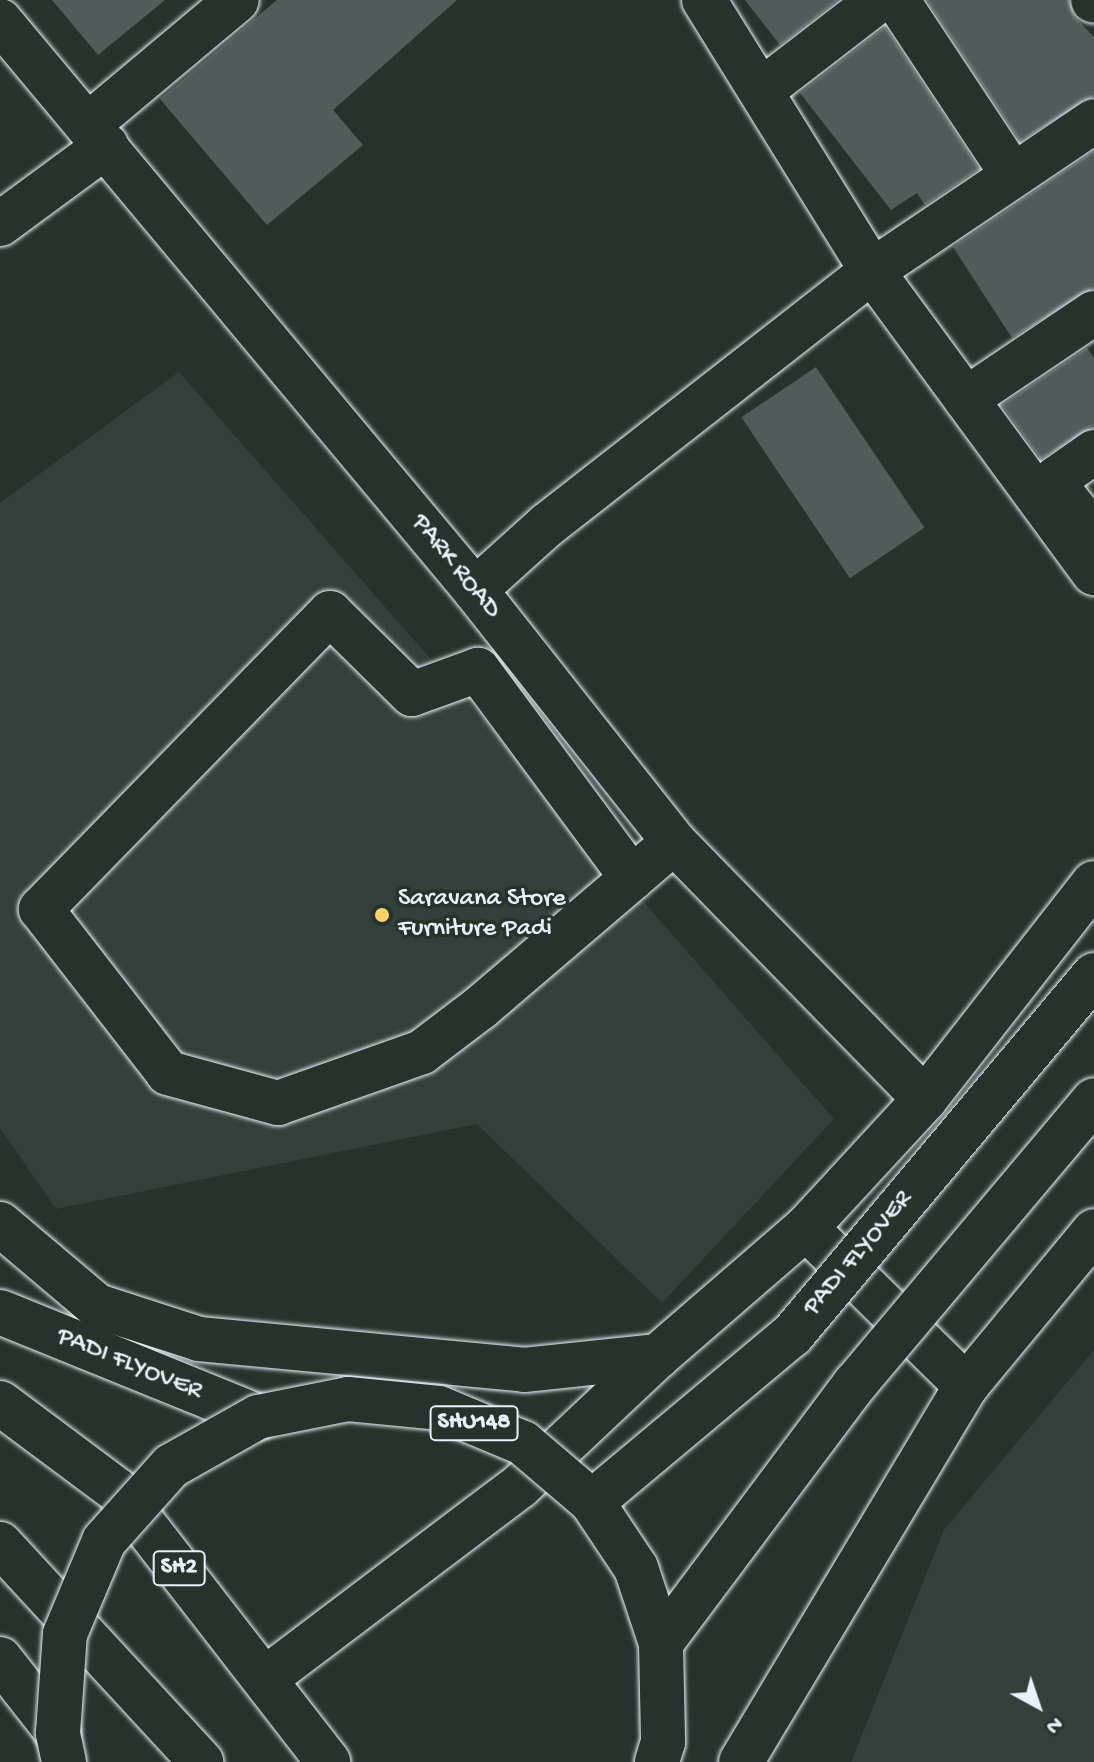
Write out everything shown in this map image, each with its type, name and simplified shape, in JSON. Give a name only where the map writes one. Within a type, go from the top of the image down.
[{"type":"main road","points":[[6,208],[97,135],[237,0]]},
{"type":"main road","points":[[704,0],[872,271],[1094,573]]},
{"type":"main road","points":[[762,90],[879,0]]},
{"type":"main road","points":[[897,0],[1012,174]]},
{"type":"main road","name":"PARK ROAD","points":[[0,21],[475,590],[674,842],[925,1099]]},
{"type":"main road","points":[[475,590],[547,525],[872,271],[1094,121]]},
{"type":"main road","points":[[966,399],[1094,313]]},
{"type":"main road","points":[[1094,452],[1057,478],[1057,486],[1094,535]]},
{"type":"main road","points":[[632,878],[478,670],[412,694],[330,613],[41,909],[168,1073],[278,1103],[422,1052],[632,878],[674,842]]},
{"type":"main road","points":[[266,1678],[520,1486],[658,1356],[806,1228],[925,1099],[1094,883]]},
{"type":"main road","name":"PADI FLYOVER","points":[[592,1502],[792,1335],[1094,975]]},
{"type":"main road","points":[[661,1643],[855,1384],[1094,1100]]},
{"type":"main road","points":[[0,1224],[97,1306],[199,1339],[524,1370],[658,1356]]},
{"type":"main road","points":[[806,1228],[966,1386]]},
{"type":"main road","points":[[741,1762],[966,1386],[1094,1231]]},
{"type":"main road","name":"PADI FLYOVER","points":[[0,1312],[258,1417]]},
{"type":"main road","name":"PADI FLYOVER","points":[[61,1748],[65,1634],[104,1541],[171,1466],[258,1417],[348,1399],[439,1408],[523,1443],[592,1502],[636,1568],[661,1643],[663,1742],[657,1762]]},
{"type":"main road","name":"SH2","points":[[0,1403],[118,1491],[266,1678],[328,1762]]},
{"type":"main road","points":[[0,1544],[201,1762]]},
{"type":"main road","name":"PADI FLYOVER","points":[[0,1659],[61,1748]]},
{"type":"shaded area","points":[[179,372],[834,1119],[662,1303],[477,1124],[56,1209],[0,1128],[0,503]]},
{"type":"shaded area","points":[[1094,1350],[1094,1762],[851,1762],[944,1530]]},
{"type":"building","points":[[52,0],[165,0],[98,55]]},
{"type":"building","points":[[277,0],[457,0],[333,110],[363,145],[267,225],[160,99]]},
{"type":"building","points":[[745,0],[838,0],[780,45]]},
{"type":"building","points":[[927,0],[1069,0],[1075,17],[1094,37],[1094,96],[1020,141]]},
{"type":"building","points":[[885,27],[979,169],[925,205],[917,193],[891,210],[800,93]]},
{"type":"building","points":[[1094,151],[1094,288],[1012,338],[953,247]]},
{"type":"building","points":[[1087,348],[1094,358],[1094,427],[1041,459],[1002,405]]},
{"type":"building","points":[[816,367],[924,528],[850,578],[741,417]]},
{"type":"place","name":"Saravana Store Furniture Padi","points":[[382,915]]}]
